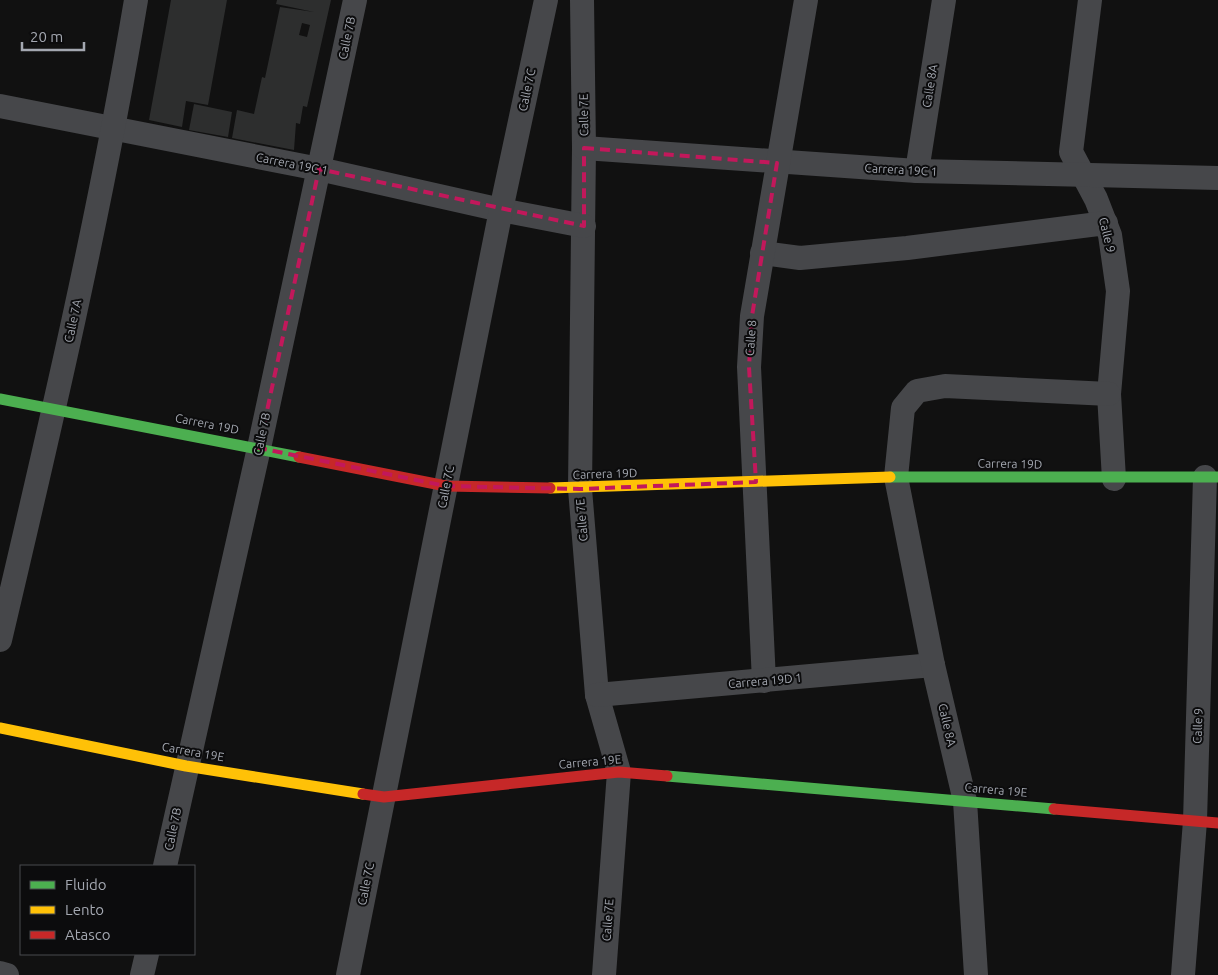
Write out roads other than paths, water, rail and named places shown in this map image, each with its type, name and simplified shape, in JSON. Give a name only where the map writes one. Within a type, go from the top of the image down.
[{"type":"street","name":"Calle 7A","points":[[0,640],[55,409],[114,130],[136,0]]},
{"type":"street","name":"Calle 7B","points":[[165,865],[259,448],[355,0]]},
{"type":"street","name":"Calle 7C","points":[[348,975],[501,210],[546,0]]},
{"type":"street","name":"Calle 7E","points":[[582,0],[584,226],[580,489],[597,695],[619,772],[604,975]]},
{"type":"street","name":"Calle 8","points":[[764,681],[756,482],[748,367],[752,316],[806,0]]},
{"type":"street","name":"Calle 8A","points":[[917,172],[944,0]]},
{"type":"street","name":"Calle 9","points":[[1090,0],[1070,152],[1084,174],[1110,234],[1118,291],[1109,394],[1114,479]]},
{"type":"street","name":"Carrera 19C 1","points":[[0,106],[319,169],[501,210],[584,226]]},
{"type":"street","name":"Carrera 19C 1","points":[[584,148],[917,172],[1218,178]]},
{"type":"street","points":[[762,253],[800,258],[907,248],[1106,223]]},
{"type":"street","name":"Calle 8A","points":[[976,975],[964,801],[933,665],[896,477],[903,408],[917,391],[945,386],[1109,394]]},
{"type":"street","name":"Carrera 19D","points":[[0,399],[446,486],[580,489],[896,477],[1114,479],[1211,477]]},
{"type":"street","name":"Calle 9","points":[[1183,975],[1195,821],[1211,477]]},
{"type":"street","name":"Carrera 19D 1","points":[[597,695],[933,665]]},
{"type":"street","name":"Carrera 19E","points":[[0,728],[186,766],[384,797],[619,772],[1218,823]]},
{"type":"street","points":[[142,975],[147,955]]},
{"type":"street","points":[[0,973],[7,975]]}]
